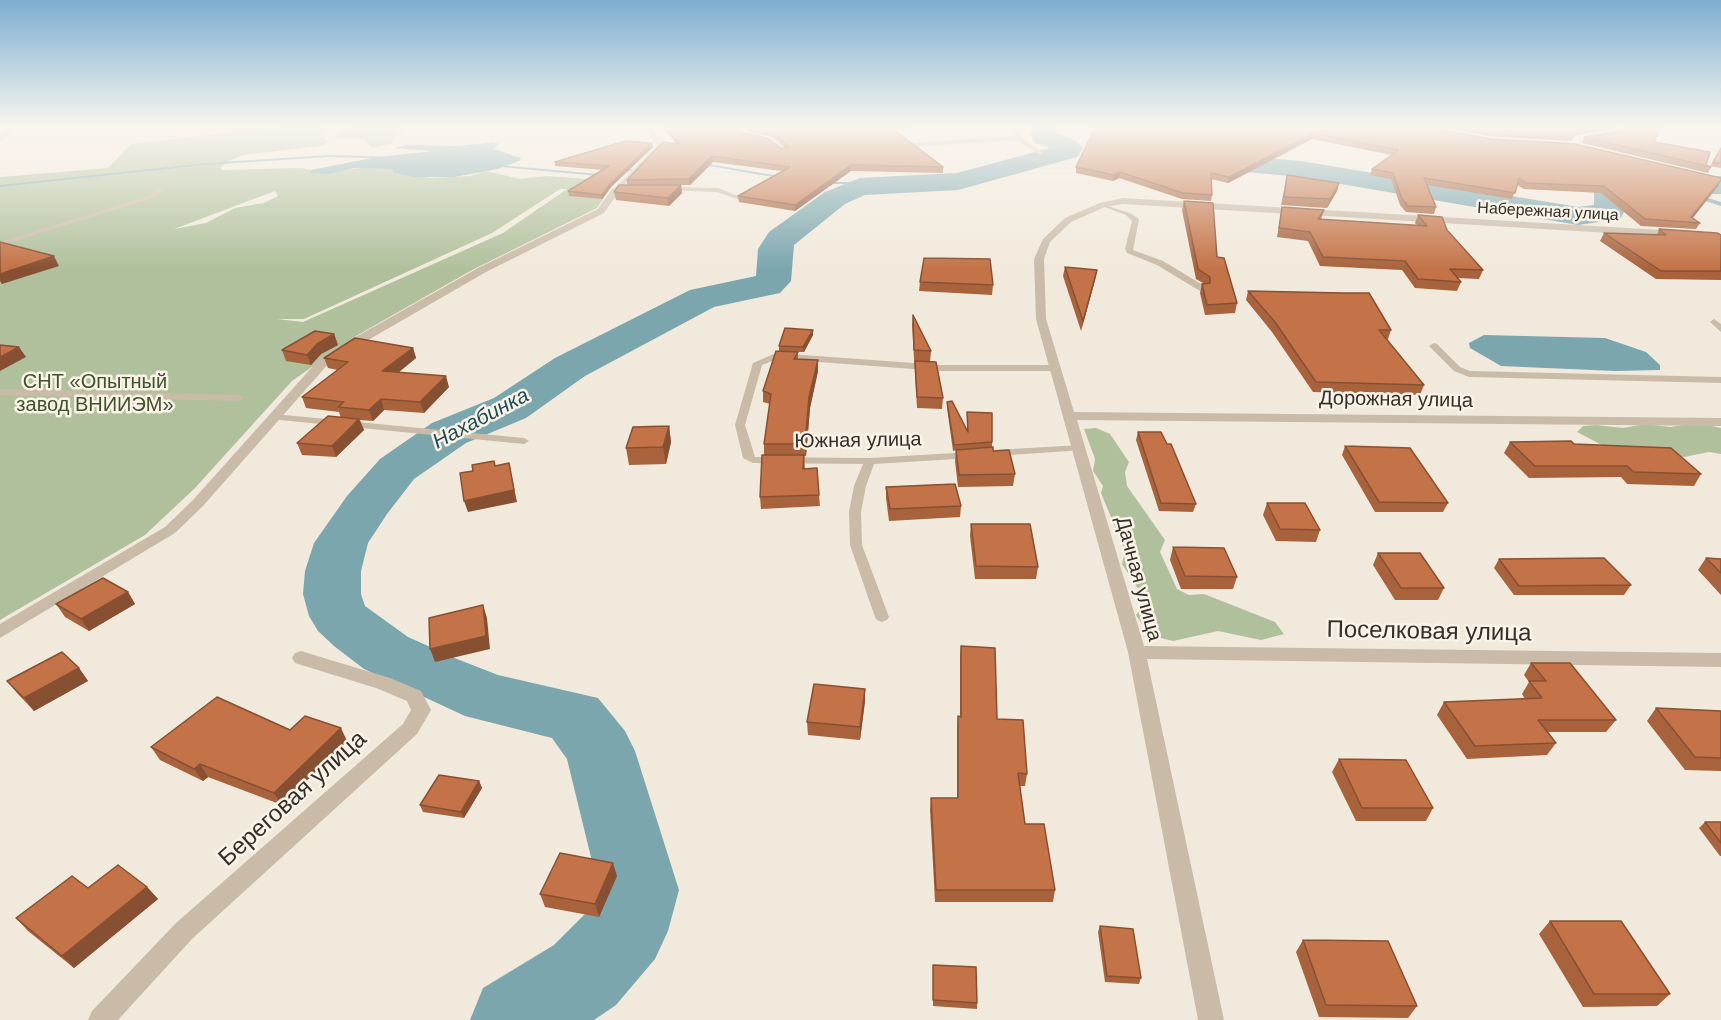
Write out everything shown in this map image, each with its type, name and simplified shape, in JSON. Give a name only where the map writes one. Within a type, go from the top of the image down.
[{"type":"street","points":[[0,632],[170,530],[198,503],[326,359],[482,270],[601,211],[616,190]]},
{"type":"street","name":"Дачная улица","points":[[1123,201],[1103,205],[1068,220],[1046,241],[1039,259],[1041,319],[1071,416],[1137,652],[1211,1020]]},
{"type":"street","name":"Набережная улица","points":[[1123,201],[1686,234]]},
{"type":"street","name":"Дорожная улица","points":[[1071,416],[1721,422]]},
{"type":"street","name":"Поселковая улица","points":[[1137,652],[1721,660]]},
{"type":"street","name":"Береговая улица","points":[[101,1020],[184,931],[410,729],[421,710],[414,696],[383,683],[301,658]]},
{"type":"lane","points":[[616,190],[632,174]]},
{"type":"lane","points":[[0,244],[153,196],[161,189]]},
{"type":"lane","points":[[651,189],[718,190],[740,198]]},
{"type":"lane","points":[[616,190],[632,190]]},
{"type":"lane","points":[[1103,205],[1128,214],[1136,221],[1129,249],[1131,251],[1160,263],[1203,289]]},
{"type":"lane","points":[[1714,322],[1721,329]]},
{"type":"lane","points":[[1434,346],[1457,369],[1469,374],[1721,380]]},
{"type":"lane","name":"Южная улица","points":[[1056,368],[941,368],[786,356],[767,357],[758,363],[740,425],[749,458],[760,461],[870,461],[1080,448]]},
{"type":"lane","points":[[0,392],[239,398]]},
{"type":"lane","points":[[274,417],[524,441]]},
{"type":"lane","points":[[870,461],[860,486],[855,512],[856,545],[882,617]]},
{"type":"green space","name":"СНТ «Опытный завод ВНИИЭМ»","points":[[41,174],[399,174],[430,178],[497,174],[520,179],[546,176],[588,179],[598,183],[598,186],[612,186],[597,208],[472,270],[356,336],[292,381],[195,488],[145,535],[0,620],[0,177]],"holes":[[[560,189],[567,189],[503,233],[303,322],[277,319],[304,319],[492,233]],[[275,191],[278,196],[264,203],[235,208],[206,223],[174,229]]]},
{"type":"green space","points":[[1698,423],[1721,428],[1721,454],[1709,452],[1684,457],[1652,449],[1619,454],[1577,432],[1583,426],[1596,425],[1623,428],[1645,424],[1670,427]]},
{"type":"green space","points":[[1096,428],[1110,434],[1129,462],[1125,472],[1127,486],[1165,540],[1160,552],[1177,589],[1189,595],[1204,594],[1275,622],[1284,634],[1261,640],[1218,631],[1173,641],[1149,635],[1136,615],[1146,601],[1122,564],[1125,551],[1101,493],[1103,486],[1093,471],[1095,459],[1084,429]]},
{"type":"water","points":[[397,174],[473,174],[454,177],[416,177]]},
{"type":"water","points":[[1484,335],[1605,338],[1646,352],[1660,365],[1660,370],[1615,371],[1501,366],[1470,348],[1469,343]]},
{"type":"building","points":[[597,174],[621,174],[602,195],[568,191]]},
{"type":"building","points":[[633,174],[694,174],[689,179],[627,180]]},
{"type":"building","points":[[778,174],[839,174],[795,205],[738,196]]},
{"type":"building","points":[[1125,174],[1211,174],[1212,195],[1183,193]]},
{"type":"building","points":[[1214,174],[1236,174],[1229,177]]},
{"type":"building","points":[[1393,174],[1702,174],[1721,178],[1691,217],[1700,223],[1645,219],[1604,186],[1526,183],[1519,178],[1515,193],[1424,178],[1436,207],[1408,206],[1402,199]]},
{"type":"building","points":[[1287,175],[1339,183],[1330,199],[1284,197]]},
{"type":"building","points":[[619,185],[681,185],[668,198],[614,192]]},
{"type":"building","points":[[1184,201],[1213,203],[1217,257],[1224,258],[1237,303],[1207,305],[1202,284],[1210,283],[1210,277],[1198,269]]},
{"type":"building","points":[[1282,207],[1324,210],[1318,219],[1427,226],[1418,215],[1442,217],[1447,230],[1483,270],[1450,269],[1461,282],[1418,279],[1405,261],[1323,257],[1310,232],[1279,228]]},
{"type":"building","points":[[1659,229],[1721,235],[1721,271],[1661,271],[1604,233],[1666,235]]},
{"type":"building","points":[[0,242],[54,256],[0,274]]},
{"type":"building","points":[[924,258],[990,259],[993,285],[920,282]]},
{"type":"building","points":[[1065,267],[1097,270],[1083,321]]},
{"type":"building","points":[[1248,291],[1369,293],[1391,330],[1379,330],[1424,385],[1316,382],[1275,322]]},
{"type":"building","points":[[913,315],[931,351],[914,350]]},
{"type":"building","points":[[785,328],[813,330],[803,347],[779,346]]},
{"type":"building","points":[[315,331],[334,334],[317,344],[307,355],[282,350]]},
{"type":"building","points":[[355,338],[413,348],[382,371],[446,376],[420,402],[381,399],[369,410],[338,407],[344,402],[302,397],[348,362],[324,358]]},
{"type":"building","points":[[0,345],[19,347],[0,357]]},
{"type":"building","points":[[776,351],[798,352],[794,359],[818,360],[809,397],[805,444],[764,444],[771,394],[763,391]]},
{"type":"building","points":[[915,361],[936,362],[943,398],[917,397]]},
{"type":"building","points":[[952,401],[968,432],[967,412],[992,413],[992,442],[954,445],[947,402]]},
{"type":"building","points":[[328,416],[359,419],[332,446],[297,443]]},
{"type":"building","points":[[669,426],[663,447],[626,448],[633,427]]},
{"type":"building","points":[[1138,432],[1161,432],[1167,444],[1171,444],[1196,504],[1161,503]]},
{"type":"building","points":[[1571,441],[1574,444],[1671,448],[1701,474],[1634,472],[1627,466],[1535,466],[1510,442]]},
{"type":"building","points":[[1345,446],[1410,448],[1448,503],[1379,502]]},
{"type":"building","points":[[993,447],[993,451],[1009,450],[1015,474],[959,475],[956,450]]},
{"type":"building","points":[[762,455],[804,455],[803,469],[817,468],[819,495],[760,497]]},
{"type":"building","points":[[494,461],[495,466],[509,463],[514,490],[464,501],[460,473],[473,471],[472,465]]},
{"type":"building","points":[[955,484],[961,506],[890,509],[886,487]]},
{"type":"building","points":[[1267,503],[1305,503],[1320,530],[1280,529]]},
{"type":"building","points":[[971,524],[1030,524],[1038,567],[976,566]]},
{"type":"building","points":[[1173,547],[1224,548],[1237,577],[1185,576]]},
{"type":"building","points":[[1378,553],[1420,553],[1444,588],[1401,588]]},
{"type":"building","points":[[1604,558],[1631,585],[1519,586],[1499,559]]},
{"type":"building","points":[[1706,558],[1721,559],[1721,573]]},
{"type":"building","points":[[103,578],[128,592],[81,619],[56,604]]},
{"type":"building","points":[[483,605],[486,636],[430,649],[429,618]]},
{"type":"building","points":[[961,646],[995,648],[997,719],[1023,720],[1027,774],[1018,773],[1025,824],[1044,824],[1055,890],[936,890],[931,798],[958,798]]},
{"type":"building","points":[[62,652],[79,668],[24,698],[7,681]]},
{"type":"building","points":[[1531,663],[1570,663],[1616,720],[1538,720],[1556,743],[1475,746],[1444,702],[1542,698],[1529,681],[1546,681]]},
{"type":"building","points":[[814,684],[865,689],[860,727],[807,722]]},
{"type":"building","points":[[217,697],[290,730],[305,716],[341,728],[274,793],[200,764],[194,769],[151,747]]},
{"type":"building","points":[[1656,708],[1721,711],[1721,758],[1695,757]]},
{"type":"building","points":[[1339,759],[1406,760],[1433,808],[1362,808]]},
{"type":"building","points":[[439,775],[479,781],[461,812],[420,805]]},
{"type":"building","points":[[1705,822],[1721,822],[1721,843]]},
{"type":"building","points":[[560,853],[613,863],[595,904],[540,894]]},
{"type":"building","points":[[118,865],[147,887],[62,956],[16,918],[72,876],[88,888]]},
{"type":"building","points":[[1550,921],[1621,921],[1670,994],[1594,994]]},
{"type":"building","points":[[1100,926],[1133,929],[1141,978],[1107,976]]},
{"type":"building","points":[[1303,940],[1388,941],[1417,1006],[1326,1005]]},
{"type":"building","points":[[933,965],[976,967],[977,1003],[933,1000]]},
{"type":"waterway","points":[[0,186],[116,174]]},
{"type":"waterway","points":[[584,174],[610,176],[618,174]]},
{"type":"waterway","points":[[759,174],[785,178]]},
{"type":"waterway","name":"Нахабинка","points":[[515,1020],[585,975],[626,931],[639,890],[600,751],[574,717],[488,698],[386,653],[356,631],[339,616],[332,594],[333,571],[341,543],[365,507],[397,469],[449,433],[510,408],[570,367],[703,298],[767,285],[773,281],[775,249],[781,239],[835,198],[860,187],[958,181],[985,174]]},
{"type":"waterway","name":"Нахабинка","points":[[1328,174],[1578,216],[1609,212],[1609,193],[1635,185],[1721,185]]},
{"type":"waterway","name":"Нахабинка","points":[[822,183],[945,183]]},
{"type":"waterway","points":[[1698,197],[1721,204]]}]
